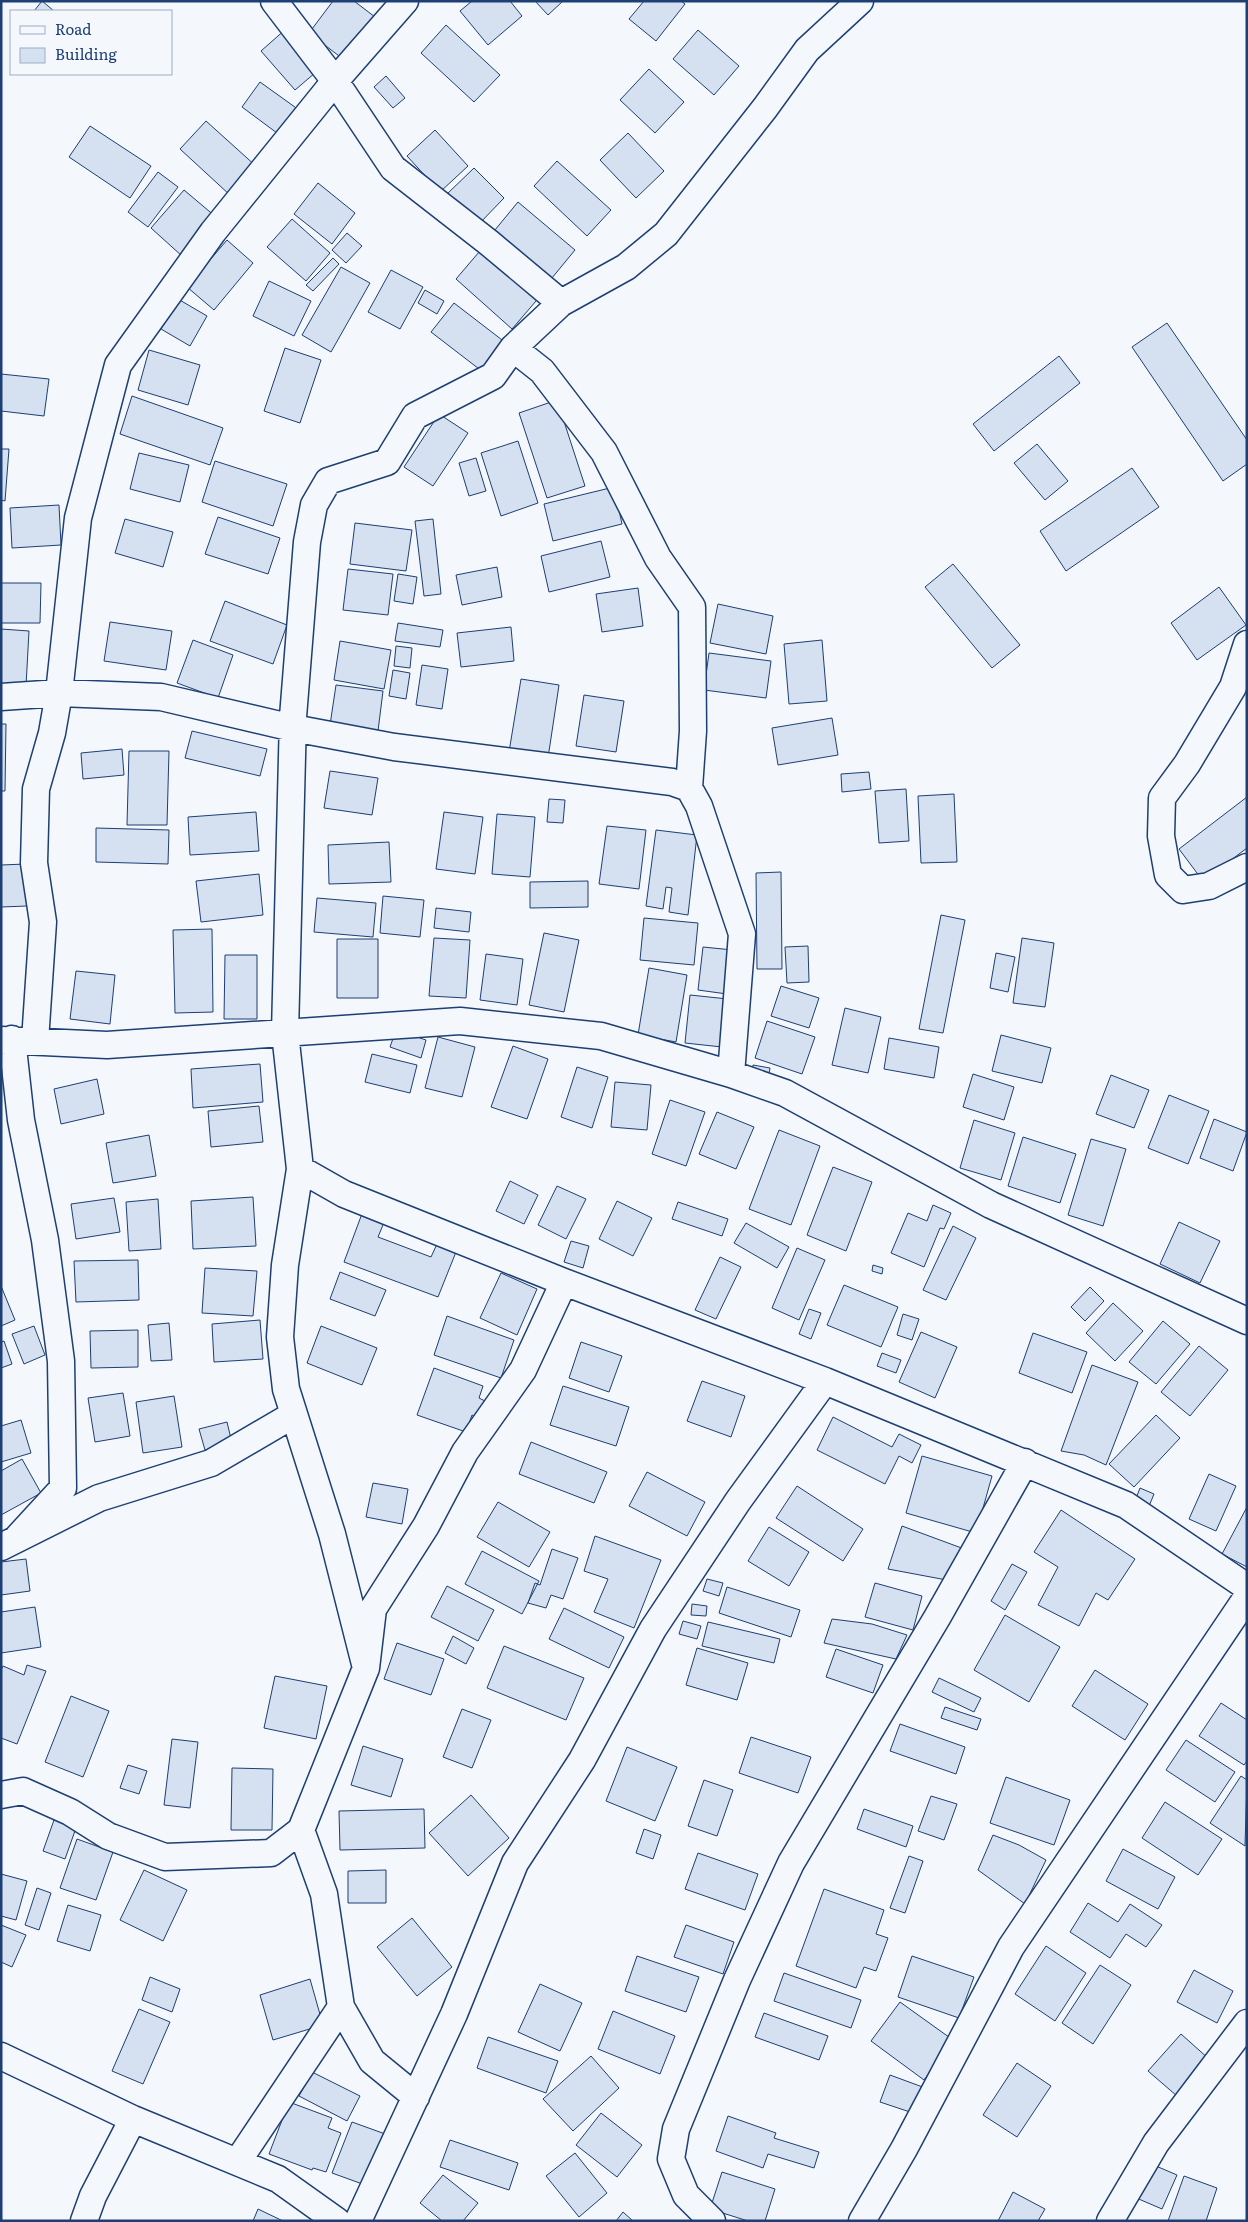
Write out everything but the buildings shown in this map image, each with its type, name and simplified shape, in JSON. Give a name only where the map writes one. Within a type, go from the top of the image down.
[{"type":"street","points":[[274,1],[335,81],[393,168],[488,242],[561,304]]},
{"type":"street","points":[[10,1542],[63,1488],[61,1361],[45,1240],[21,1120],[16,1040],[43,922],[34,863],[36,790],[52,733],[59,693],[78,518],[118,365],[213,232],[335,81],[405,1]]},
{"type":"street","points":[[366,1668],[332,1534],[286,1389],[280,1337],[285,1265],[300,1169],[285,1032],[292,728],[307,542],[314,505],[328,481],[387,462],[414,416],[493,376],[513,348],[561,304],[626,267],[666,234],[765,108],[806,50],[860,1]]},
{"type":"street","points":[[513,348],[542,371],[604,452],[658,558],[692,607],[693,731],[689,788],[699,806],[742,934],[730,1074]]},
{"type":"street","points":[[1247,644],[1233,687],[1186,764],[1162,798],[1161,836],[1168,876],[1183,890],[1209,886],[1247,867]]},
{"type":"street","points":[[1,698],[59,693],[160,697],[292,728],[394,747],[672,782],[689,788]]},
{"type":"street","points":[[16,1040],[107,1045],[460,1021],[601,1036],[730,1074],[785,1093],[990,1205],[1247,1321]]},
{"type":"street","points":[[300,1169],[344,1194],[564,1282],[825,1381],[1025,1462],[1126,1506],[1247,1586]]},
{"type":"street","points":[[1,1795],[23,1791],[70,1812],[108,1836],[165,1857],[271,1853],[301,1830],[366,1668],[373,1610],[426,1526],[465,1452],[523,1370],[564,1282]]},
{"type":"street","points":[[358,2221],[454,2014],[515,1863],[582,1760],[653,1629],[738,1501],[825,1381]]},
{"type":"street","points":[[10,1542],[98,1498],[211,1463],[293,1415]]},
{"type":"street","points":[[712,2221],[686,2195],[671,2160],[676,2129],[730,1998],[791,1863],[938,1616],[1025,1462]]},
{"type":"street","points":[[862,2221],[904,2149],[1011,1947],[1247,1597]]},
{"type":"street","points":[[301,1830],[324,1894],[341,2007],[372,2061],[416,2097]]},
{"type":"street","points":[[238,2161],[341,2007]]},
{"type":"street","points":[[1110,2221],[1156,2143],[1247,2023]]},
{"type":"street","points":[[1,2056],[133,2119],[278,2178],[337,2221]]},
{"type":"street","points":[[84,2221],[93,2196],[133,2119]]}]
